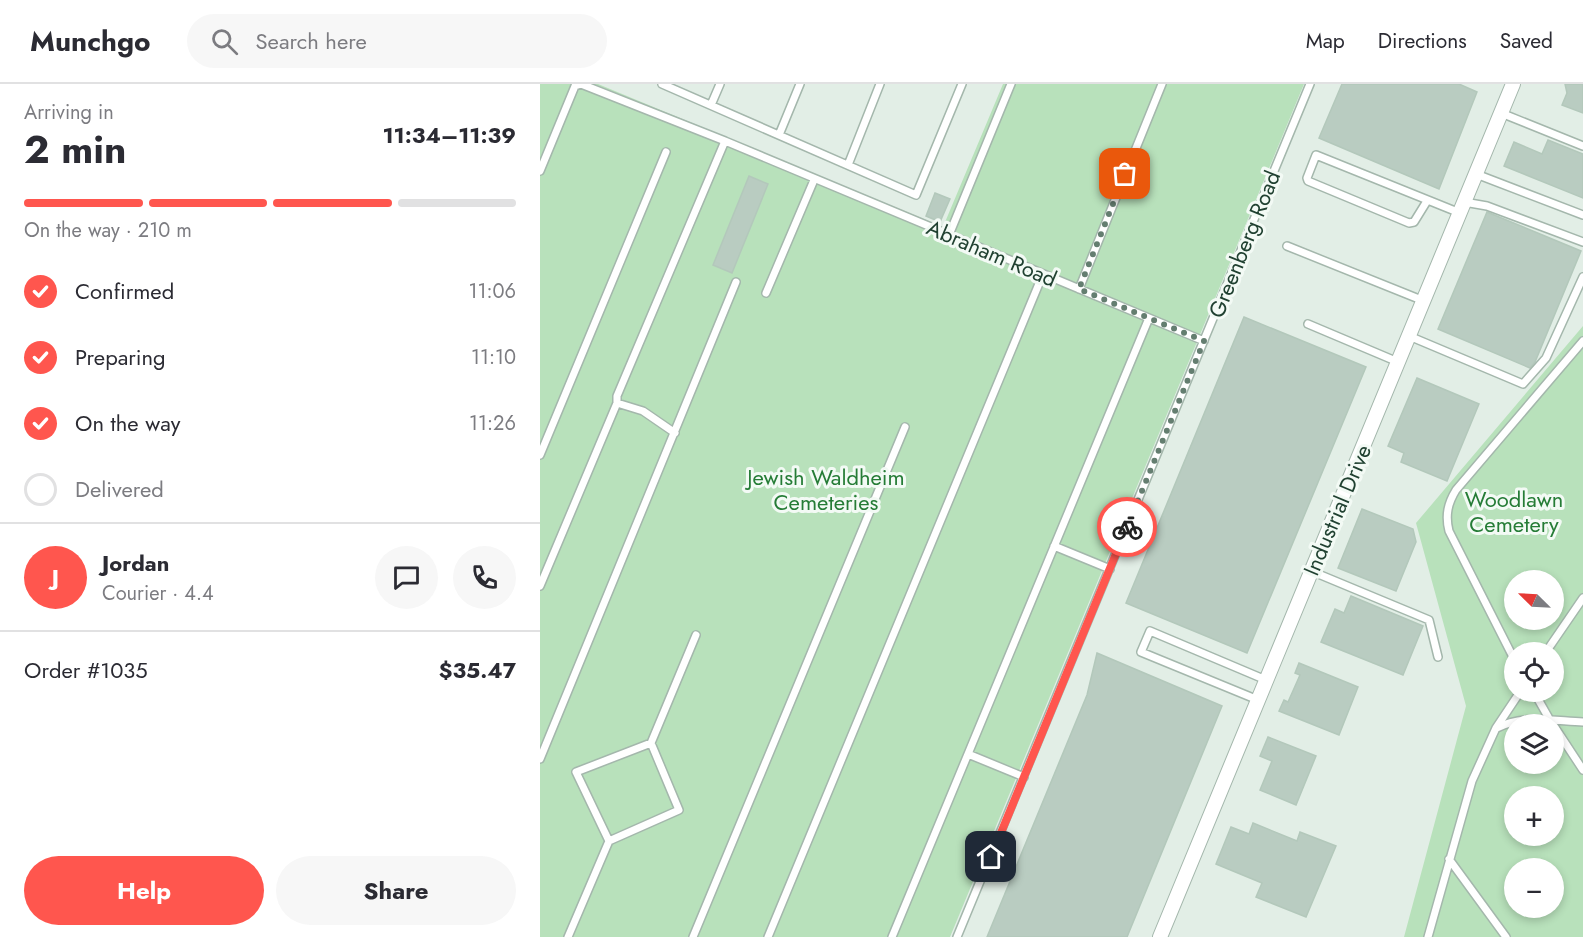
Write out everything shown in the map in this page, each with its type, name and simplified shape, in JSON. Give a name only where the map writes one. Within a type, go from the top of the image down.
[{"type":"street","name":"Industrial Drive","points":[[1160,937],[1513,84]]},
{"type":"lane","points":[[665,84],[916,195],[962,84]]},
{"type":"lane","points":[[711,105],[720,84]]},
{"type":"lane","points":[[779,135],[800,84]]},
{"type":"lane","points":[[848,165],[880,84]]},
{"type":"lane","points":[[948,235],[1011,84]]},
{"type":"lane","points":[[1079,289],[1162,84]]},
{"type":"lane","name":"Greenberg Road","points":[[957,937],[1310,84]]},
{"type":"lane","points":[[540,171],[572,85]]},
{"type":"lane","name":"Abraham Road","points":[[572,85],[592,86],[1204,341]]},
{"type":"lane","points":[[1501,113],[1583,146]]},
{"type":"lane","points":[[540,586],[617,403],[621,385],[725,141]]},
{"type":"lane","points":[[540,455],[666,152]]},
{"type":"lane","points":[[1427,201],[1414,222],[1409,223],[1308,181],[1306,177],[1316,154],[1427,201],[1462,208],[1487,206],[1583,242]]},
{"type":"lane","points":[[1476,174],[1583,215]]},
{"type":"lane","points":[[766,293],[814,180]]},
{"type":"lane","points":[[1287,246],[1424,301]]},
{"type":"lane","points":[[768,937],[1043,274]]},
{"type":"lane","points":[[1409,336],[1523,384],[1546,358],[1583,276]]},
{"type":"lane","points":[[540,759],[736,282]]},
{"type":"lane","points":[[892,937],[1149,318]]},
{"type":"lane","points":[[1308,324],[1398,362]]},
{"type":"lane","points":[[1505,642],[1449,531],[1448,507],[1456,490],[1583,341]]},
{"type":"lane","points":[[617,403],[643,411],[675,433]]},
{"type":"lane","points":[[693,937],[905,427]]},
{"type":"lane","points":[[1054,546],[1110,569]]},
{"type":"lane","points":[[1311,571],[1430,621],[1438,657]]},
{"type":"lane","points":[[1553,642],[1583,598]]},
{"type":"lane","points":[[1258,700],[1141,652],[1150,631],[1266,680]]},
{"type":"lane","points":[[568,937],[609,841],[679,810],[651,743],[696,635]]},
{"type":"lane","points":[[1428,937],[1472,782],[1497,728],[1514,702]]},
{"type":"lane","points":[[1564,723],[1583,722]]},
{"type":"lane","points":[[1497,728],[1504,725]]},
{"type":"lane","points":[[1564,742],[1583,770]]},
{"type":"lane","points":[[609,841],[576,772],[651,743]]},
{"type":"lane","points":[[968,754],[1024,777]]},
{"type":"lane","points":[[1449,859],[1506,937]]},
{"type":"green space","name":"Jewish Waldheim Cemeteries","points":[[540,84],[598,84],[943,227],[1003,84],[1304,84],[950,937],[540,937]]},
{"type":"green space","name":"Woodlawn Cemetery","points":[[1583,326],[1583,937],[1404,937],[1466,706],[1416,523]]},
{"type":"building","points":[[1342,84],[1459,84],[1477,92],[1439,189],[1319,138]]},
{"type":"building","points":[[1565,84],[1583,84],[1583,113],[1562,105],[1567,93]]},
{"type":"building","points":[[1548,140],[1583,154],[1583,198],[1504,166],[1514,142],[1542,154]]},
{"type":"building","points":[[749,176],[768,184],[732,273],[713,265]]},
{"type":"building","points":[[935,193],[950,199],[940,222],[926,216]]},
{"type":"building","points":[[1487,212],[1581,251],[1535,362],[1530,368],[1438,329]]},
{"type":"building","points":[[1244,317],[1366,367],[1247,653],[1126,603]]},
{"type":"building","points":[[1417,378],[1479,404],[1447,481],[1401,462],[1404,453],[1388,446]]},
{"type":"building","points":[[1362,509],[1413,529],[1416,542],[1396,591],[1338,568]]},
{"type":"building","points":[[1351,596],[1423,626],[1403,675],[1321,642],[1335,609],[1344,613]]},
{"type":"building","points":[[1097,653],[1222,706],[1127,937],[987,937],[1087,695]]},
{"type":"building","points":[[1299,663],[1358,687],[1339,735],[1279,711],[1284,700],[1288,702],[1300,675],[1295,673]]},
{"type":"building","points":[[1268,737],[1316,756],[1296,805],[1260,790],[1272,761],[1260,756]]},
{"type":"building","points":[[1253,823],[1297,841],[1300,832],[1336,846],[1306,917],[1256,897],[1262,883],[1216,864],[1231,827],[1249,834]]},
{"type":"way so far","points":[[1125,174],[1079,289],[1204,341],[1127,527]]},
{"type":"route","points":[[991,857],[1127,527]]}]
